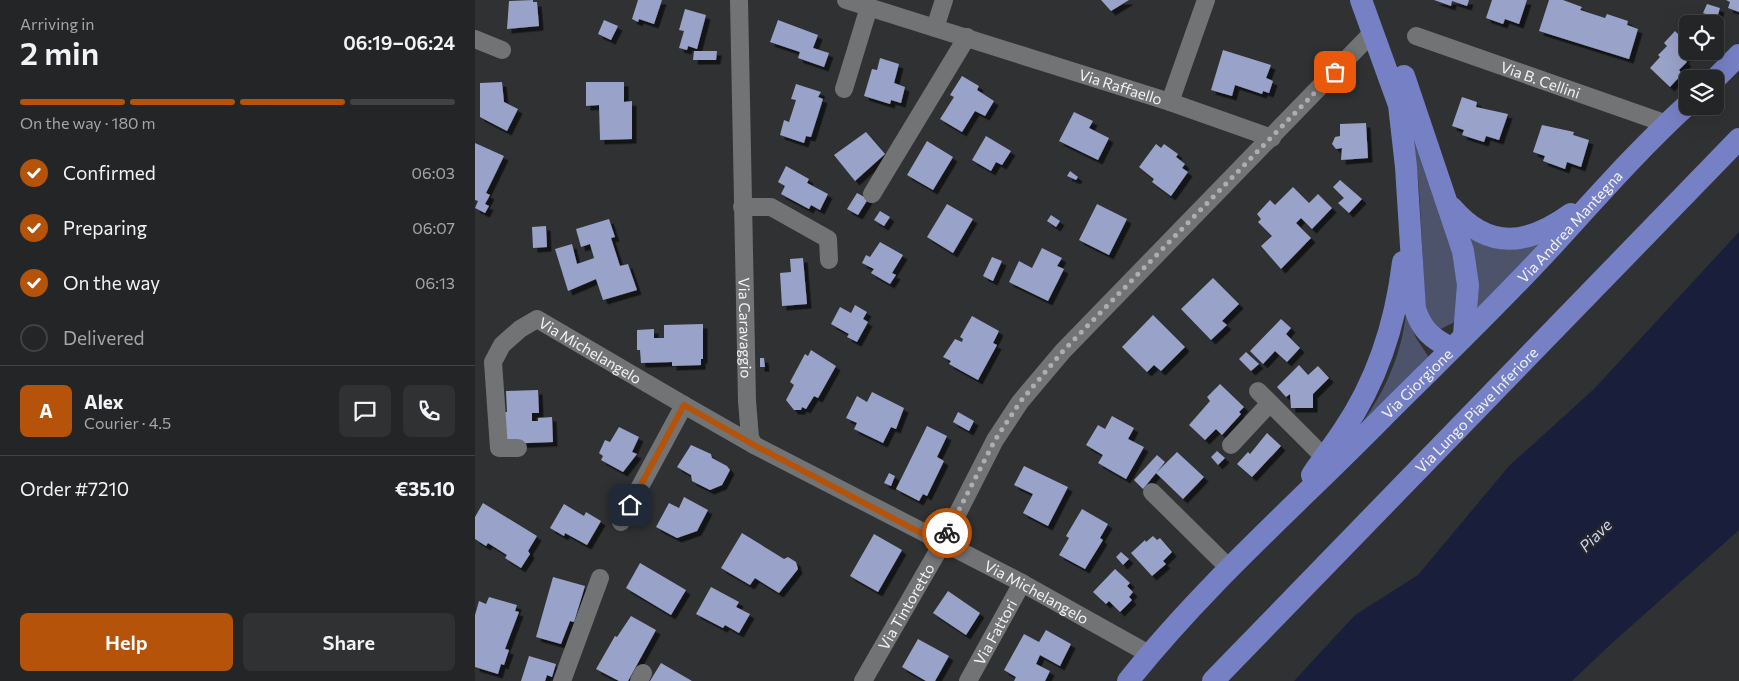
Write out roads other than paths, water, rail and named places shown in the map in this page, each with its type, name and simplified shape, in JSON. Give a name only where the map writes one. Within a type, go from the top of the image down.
[{"type":"main road","name":"Via Giorgione","points":[[1361,0],[1399,105],[1406,167],[1415,309],[1421,326],[1430,338],[1457,342]]},
{"type":"main road","points":[[1374,0],[1400,65],[1463,251],[1468,285],[1457,342]]},
{"type":"main road","points":[[1724,71],[1739,55]]},
{"type":"main road","name":"Via Andrea Mantegna","points":[[1457,342],[1553,245],[1593,199],[1679,113]]},
{"type":"main road","name":"Via Lungo Piave Inferiore","points":[[1213,681],[1739,138]]},
{"type":"main road","points":[[1448,203],[1465,223],[1476,231],[1494,237],[1520,239],[1539,234],[1559,223],[1593,199]]},
{"type":"main road","name":"Via Giorgione","points":[[1289,507],[1344,430],[1369,384],[1386,342],[1400,288],[1408,206]]},
{"type":"main road","name":"Via Giorgione","points":[[1128,681],[1149,654],[1229,568],[1289,507],[1346,456],[1457,342]]},
{"type":"street","name":"Via Caravaggio","points":[[739,0],[747,401],[750,438],[754,445]]},
{"type":"street","name":"Via Raffaello","points":[[846,0],[1170,102],[1272,138]]},
{"type":"street","points":[[935,28],[944,0]]},
{"type":"street","points":[[1170,102],[1206,0]]},
{"type":"street","points":[[844,88],[869,7]]},
{"type":"street","name":"Via Tintoretto","points":[[863,681],[942,544],[995,440],[1020,402],[1063,351],[1373,32]]},
{"type":"street","name":"Via B. Cellini","points":[[1416,36],[1667,124]]},
{"type":"street","points":[[872,194],[967,37]]},
{"type":"street","points":[[475,39],[502,50]]},
{"type":"street","points":[[742,207],[771,207],[828,239],[829,260]]},
{"type":"street","name":"Via Michelangelo","points":[[518,448],[499,448],[493,362],[502,346],[520,329],[537,319],[754,445],[942,544],[1022,583],[1149,654]]},
{"type":"street","points":[[1231,445],[1264,397],[1324,457]]},
{"type":"street","points":[[621,522],[684,405]]},
{"type":"street","points":[[1153,492],[1229,568]]},
{"type":"street","points":[[562,681],[599,578]]},
{"type":"street","name":"Via Fattori","points":[[968,681],[1022,583]]},
{"type":"water","name":"Piave","points":[[1739,232],[1739,530],[1572,681],[1294,681],[1355,615],[1418,575],[1509,466],[1594,389]]}]
